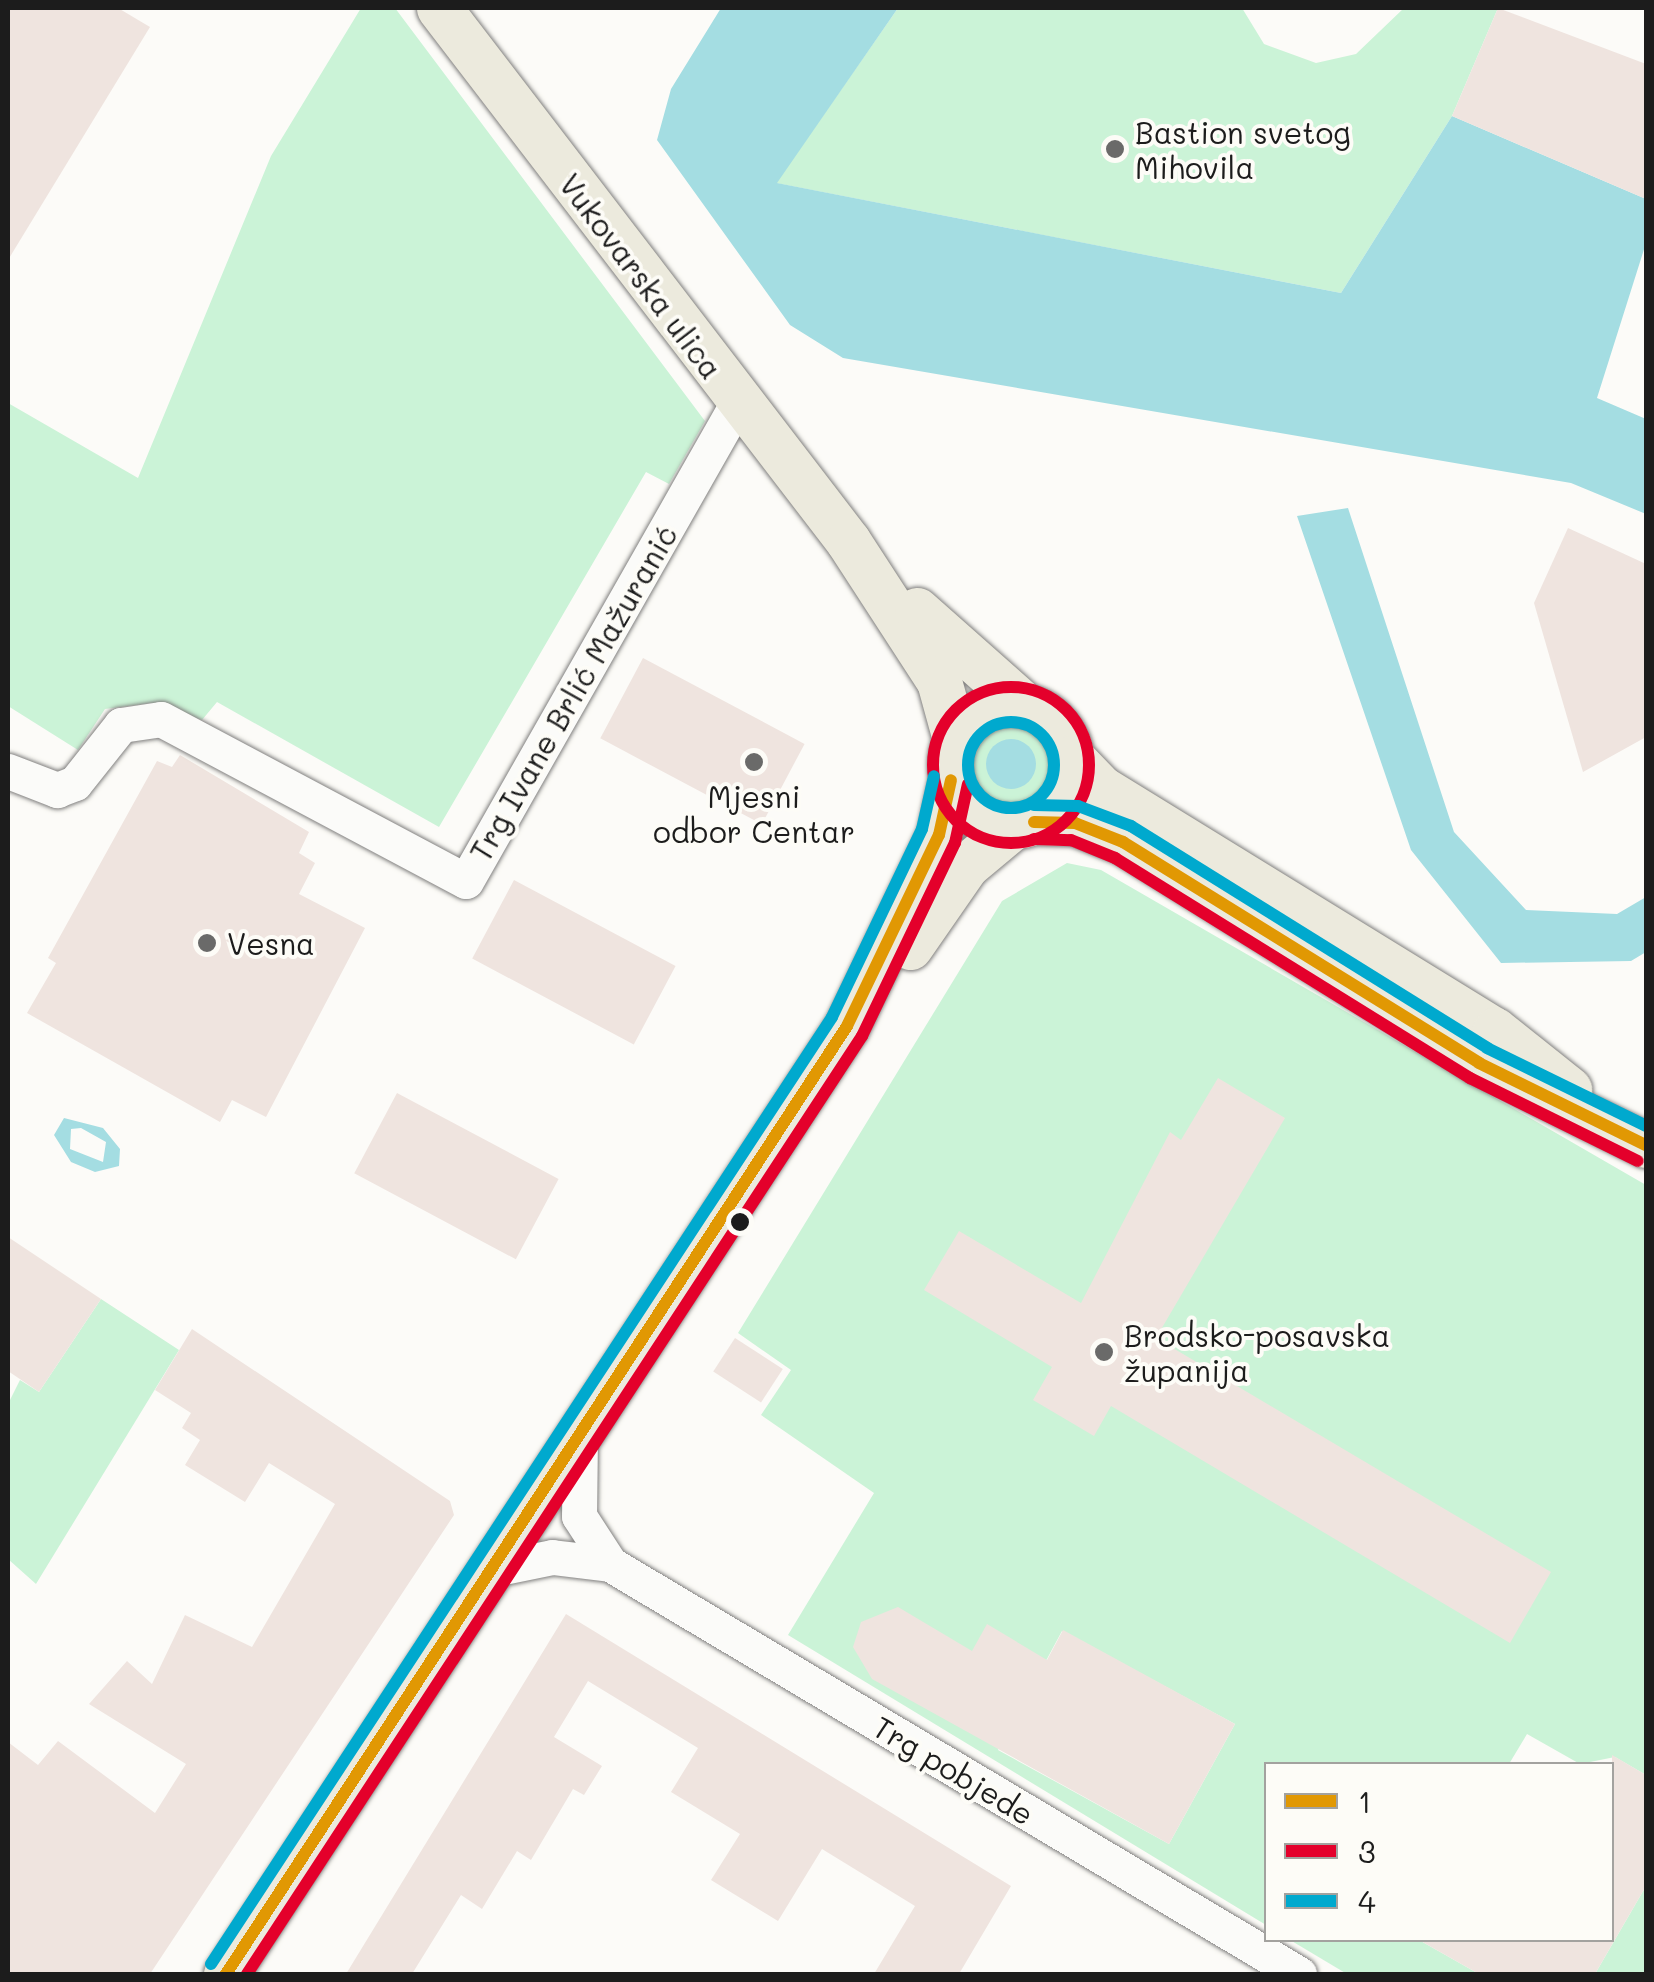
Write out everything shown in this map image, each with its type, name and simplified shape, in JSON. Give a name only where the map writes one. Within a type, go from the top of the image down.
[{"type":"main road","name":"Vukovarska ulica","points":[[439,8],[737,404],[848,541],[982,676],[1024,705]]},
{"type":"main road","name":"Vukovarska ulica","points":[[848,541],[939,681],[953,760]]},
{"type":"main road","points":[[847,1026],[939,834],[953,760],[984,710],[1024,705],[1057,724],[1072,758],[1101,788],[1495,1030],[1596,1115]]},
{"type":"main road","points":[[226,1974],[847,1026],[966,866],[1063,796],[1072,758]]},
{"type":"main road","points":[[953,760],[974,815],[1024,824],[1075,823],[1123,842],[1479,1063],[1596,1115],[1646,1145]]},
{"type":"street","name":"Trg Ivane Brlić Mažuranić","points":[[8,772],[57,790],[75,783],[121,726],[161,719],[466,882],[737,404]]},
{"type":"street","name":"Trg pobjede","points":[[581,1436],[579,1516],[610,1564]]},
{"type":"street","name":"Trg pobjede","points":[[493,1569],[552,1556],[610,1564],[1299,1974]]},
{"type":"green space","points":[[361,8],[395,8],[705,421],[669,484],[646,472],[439,827],[217,702],[202,720],[151,703],[105,709],[78,750],[8,706],[8,403],[138,478],[271,156]]},
{"type":"green space","name":"Bastion svetog Mihovila","points":[[898,8],[1242,8],[1264,44],[1316,63],[1356,54],[1404,8],[1498,8],[1452,116],[1341,293],[776,183]]},
{"type":"green space","points":[[1013,727],[1028,730],[1040,739],[1049,751],[1049,781],[1040,793],[1028,802],[1013,805],[998,802],[986,793],[977,781],[974,766],[977,751],[986,739],[998,730]]},
{"type":"green space","points":[[1067,863],[1101,870],[1646,1185],[1646,1775],[1615,1757],[1576,1762],[1527,1734],[1510,1762],[1264,1762],[1264,1924],[788,1635],[874,1493],[761,1415],[791,1370],[738,1333],[1002,901]],"holes":[[[1062,1631],[1235,1724],[1169,1844],[998,1750]]]},
{"type":"green space","points":[[101,1299],[179,1350],[36,1584],[8,1559],[8,1404],[20,1380],[39,1392]]},
{"type":"green space","points":[[1646,1886],[1646,1974],[1595,1974]]},
{"type":"green space","points":[[1293,1942],[1423,1942],[1479,1974],[1347,1974]]},
{"type":"water","points":[[721,8],[898,8],[777,183],[1341,293],[1452,116],[1646,199],[1646,243],[1597,398],[1646,419],[1646,514],[1571,483],[843,358],[790,325],[657,140],[671,89]]},
{"type":"water","points":[[1348,508],[1454,832],[1526,910],[1617,914],[1646,897],[1646,952],[1631,961],[1501,963],[1411,850],[1297,516]]},
{"type":"water","points":[[1011,739],[1029,746],[1036,764],[1029,782],[1011,789],[993,782],[986,764],[993,746]]},
{"type":"water","points":[[64,1118],[103,1128],[120,1149],[119,1166],[95,1172],[71,1162],[54,1135]],"holes":[[[81,1128],[106,1142],[103,1162],[70,1149],[71,1129]]]},
{"type":"building","points":[[8,8],[118,8],[150,27],[8,260]]},
{"type":"building","points":[[1498,8],[1646,64],[1646,199],[1452,116]]},
{"type":"building","points":[[1568,528],[1646,564],[1646,737],[1583,772],[1534,603]]},
{"type":"building","points":[[643,658],[805,744],[762,824],[600,738]]},
{"type":"building","name":"Vesna","points":[[180,755],[309,832],[299,853],[315,863],[299,894],[365,928],[266,1117],[232,1100],[220,1122],[27,1013],[56,963],[48,958],[157,761],[172,767]]},
{"type":"building","points":[[514,880],[676,966],[634,1044],[472,959]]},
{"type":"building","name":"Brodsko-posavska županija","points":[[1218,1078],[1285,1118],[1156,1338],[1551,1572],[1510,1643],[1111,1406],[1094,1436],[1033,1400],[1052,1367],[924,1290],[959,1231],[1081,1303],[1170,1132],[1181,1140]]},
{"type":"building","points":[[397,1093],[559,1179],[516,1259],[354,1173]]},
{"type":"building","points":[[8,1237],[101,1299],[39,1392],[8,1371]]},
{"type":"building","points":[[192,1329],[450,1501],[454,1515],[150,1974],[8,1974],[8,1742],[38,1765],[58,1741],[155,1813],[186,1764],[89,1704],[127,1661],[152,1684],[185,1615],[252,1647],[335,1504],[269,1463],[245,1502],[185,1465],[200,1440],[182,1428],[191,1413],[155,1390]]},
{"type":"building","points":[[735,1338],[783,1369],[761,1403],[713,1372]]},
{"type":"building","points":[[898,1607],[972,1651],[987,1624],[1047,1660],[1063,1630],[1235,1724],[1169,1844],[872,1679],[853,1647],[861,1622]]},
{"type":"building","points":[[566,1614],[1011,1886],[959,1974],[874,1974],[915,1906],[822,1849],[778,1921],[711,1880],[740,1834],[671,1792],[698,1748],[588,1681],[554,1737],[602,1766],[584,1795],[573,1789],[531,1860],[517,1851],[482,1909],[461,1895],[412,1974],[346,1974]]},
{"type":"building","points":[[1612,1755],[1646,1775],[1646,1886],[1614,1941],[1614,1762]]},
{"type":"building","points":[[1423,1942],[1614,1942],[1595,1974],[1479,1974]]},
{"type":"transit line","name":"3","points":[[1011,687],[1041,693],[1066,710],[1083,735],[1089,765],[1083,795],[1066,820],[1041,837],[1011,843],[981,837],[956,820],[939,795],[933,765],[939,735],[956,710],[981,693],[1011,687]]},
{"type":"transit line","name":"4","points":[[1011,722],[1028,725],[1042,734],[1051,748],[1054,765],[1051,782],[1042,796],[1028,805],[1011,808],[994,805],[980,796],[971,782],[968,765],[971,748],[980,734],[994,725],[1011,722]]},
{"type":"transit line","name":"4","points":[[211,1964],[832,1017],[922,829],[934,776]]},
{"type":"transit line","name":"1","points":[[226,1974],[847,1026],[939,835],[951,780]]},
{"type":"transit line","name":"3","points":[[247,1974],[862,1036],[955,843],[968,784]]},
{"type":"transit line","name":"4","points":[[1034,805],[1078,806],[1131,826],[1487,1048],[1646,1126]]},
{"type":"transit line","name":"1","points":[[1034,822],[1075,823],[1123,842],[1479,1063],[1646,1145]]},
{"type":"transit line","name":"3","points":[[1034,839],[1071,840],[1115,858],[1470,1078],[1638,1161]]},
{"type":"place","name":"Bastion svetog Mihovila","points":[[1115,149]]},
{"type":"place","name":"Mjesni odbor Centar","points":[[754,762]]},
{"type":"place","name":"Vesna","points":[[207,943]]},
{"type":"place","name":"Brodsko-posavska županija","points":[[1104,1352]]}]
